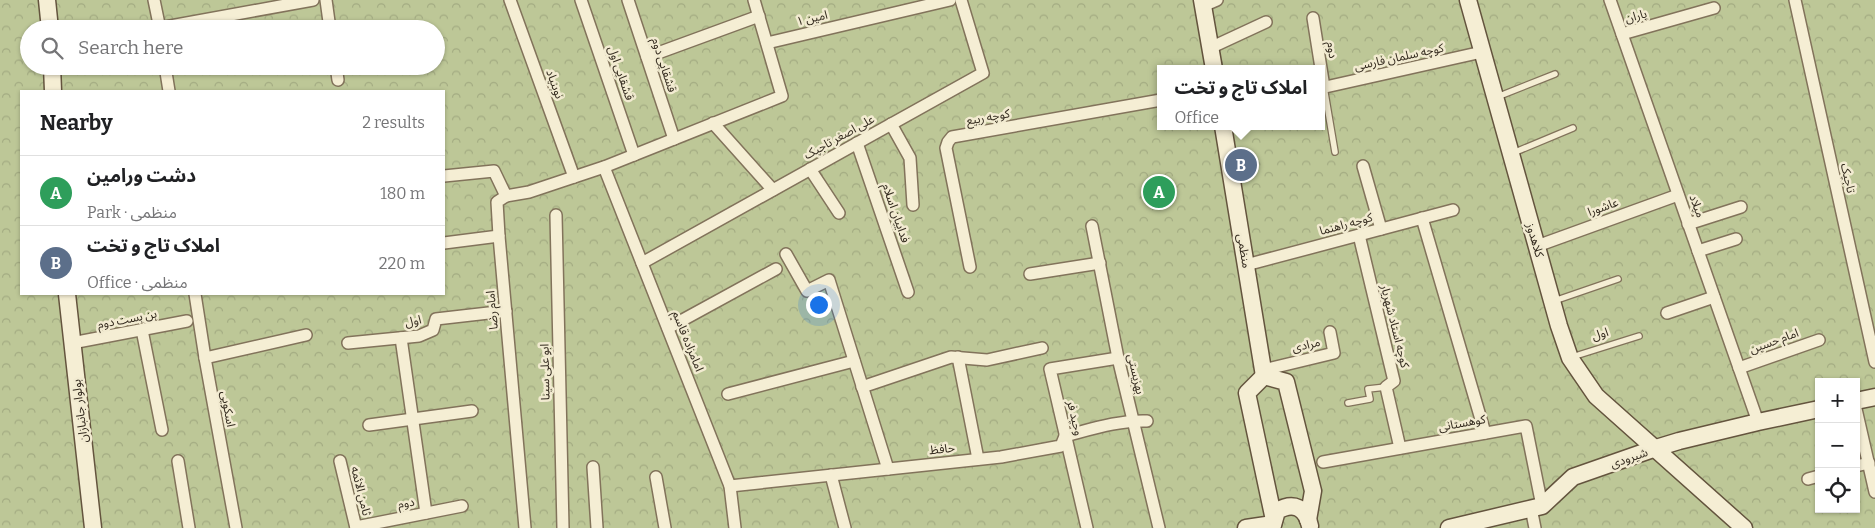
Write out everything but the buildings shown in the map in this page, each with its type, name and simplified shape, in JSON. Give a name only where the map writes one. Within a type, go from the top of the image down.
[{"type":"street","points":[[47,0],[49,20]]},
{"type":"street","points":[[154,0],[158,20]]},
{"type":"street","points":[[207,20],[313,0]]},
{"type":"street","points":[[326,0],[329,20]]},
{"type":"street","name":"نوبنیاد","points":[[510,0],[574,177]]},
{"type":"street","name":"قشقایی اول","points":[[581,0],[634,155]]},
{"type":"street","name":"قشقایی دوم","points":[[628,0],[674,139]]},
{"type":"street","points":[[445,176],[494,171],[506,196],[529,192],[604,167],[782,96],[754,0]]},
{"type":"street","name":"امین ۱","points":[[767,42],[950,0]]},
{"type":"street","name":"علی اصغر تاجیک","points":[[642,262],[983,73],[961,0]]},
{"type":"street","name":"کلاهدوز","points":[[1468,0],[1552,302],[1570,358],[1596,396],[1744,528]]},
{"type":"street","name":"میلاد","points":[[1610,0],[1758,422]]},
{"type":"street","name":"تاجیک","points":[[1795,0],[1875,362]]},
{"type":"street","points":[[1208,2],[1210,48],[1213,65]]},
{"type":"street","name":"یاران","points":[[1622,34],[1714,8]]},
{"type":"street","points":[[647,57],[759,16]]},
{"type":"street","name":"دوم","points":[[1313,18],[1320,65]]},
{"type":"street","points":[[1210,48],[1266,22]]},
{"type":"street","name":"کوچه سلمان فارسی","points":[[1325,88],[1482,52]]},
{"type":"street","points":[[52,75],[53,90]]},
{"type":"street","points":[[166,75],[169,90]]},
{"type":"street","points":[[337,75],[338,80]]},
{"type":"street","name":"کوچه ربیع","points":[[970,267],[946,148],[952,137],[1157,101]]},
{"type":"street","points":[[713,123],[773,190]]},
{"type":"street","points":[[891,124],[910,158],[913,205]]},
{"type":"street","name":"منظمی","points":[[1224,130],[1264,373]]},
{"type":"street","name":"فداییان اسلام","points":[[858,143],[908,292]]},
{"type":"street","points":[[1363,166],[1381,229]]},
{"type":"street","name":"امامزاده قاسم","points":[[604,167],[730,486],[735,528]]},
{"type":"street","points":[[810,169],[838,213]]},
{"type":"street","name":"عاشورا","points":[[1537,246],[1678,194]]},
{"type":"street","name":"امام رضا","points":[[506,196],[497,202],[525,528]]},
{"type":"street","points":[[1688,224],[1741,206]]},
{"type":"street","name":"کوچه راهنما","points":[[1246,265],[1453,210]]},
{"type":"street","name":"ابو علی سینا","points":[[556,215],[562,528]]},
{"type":"street","points":[[1422,218],[1485,433]]},
{"type":"street","name":"بهزیستی","points":[[1092,226],[1118,358],[1159,528]]},
{"type":"street","name":"کوچه استاد شهریار","points":[[1359,235],[1394,380],[1386,387],[1400,448]]},
{"type":"street","points":[[445,243],[499,236]]},
{"type":"street","points":[[1698,251],[1736,239]]},
{"type":"street","points":[[786,254],[807,290],[829,280],[888,469]]},
{"type":"street","points":[[1030,274],[1100,263]]},
{"type":"street","points":[[668,328],[776,269]]},
{"type":"street","name":"بولوار جانبازان","points":[[67,295],[93,528]]},
{"type":"street","name":"اسکویی","points":[[195,295],[236,528]]},
{"type":"street","points":[[1667,313],[1714,297]]},
{"type":"street","name":"اول","points":[[348,344],[419,336],[433,330],[436,319],[506,311]]},
{"type":"street","name":"بن بست دوم","points":[[72,343],[187,321]]},
{"type":"street","points":[[142,330],[162,430]]},
{"type":"street","name":"مرادی","points":[[1264,373],[1334,353],[1330,332]]},
{"type":"street","points":[[205,358],[306,335]]},
{"type":"street","points":[[401,338],[426,513]]},
{"type":"street","name":"امام حسین","points":[[1739,368],[1818,340]]},
{"type":"street","points":[[862,387],[951,357],[987,360],[1042,348]]},
{"type":"street","points":[[958,358],[978,459]]},
{"type":"street","name":"وحید فر","points":[[1086,528],[1050,368],[1118,358]]},
{"type":"street","points":[[728,394],[854,361]]},
{"type":"street","points":[[1274,524],[1246,393],[1264,373],[1286,382],[1313,491],[1309,524]]},
{"type":"street","points":[[1860,400],[1875,397]]},
{"type":"street","name":"شیرودی","points":[[1536,507],[1572,477],[1679,441],[1815,410]]},
{"type":"street","points":[[369,425],[472,411]]},
{"type":"street","name":"حافظ","points":[[730,486],[1001,457],[1061,446],[1065,436],[1133,421],[1147,421]]},
{"type":"street","points":[[1859,423],[1875,492]]},
{"type":"street","name":"کوهستانی","points":[[1323,462],[1526,426],[1536,507]]},
{"type":"street","points":[[178,461],[189,528]]},
{"type":"street","name":"ثامن الائمه","points":[[340,461],[356,528]]},
{"type":"street","points":[[1860,465],[1869,463]]},
{"type":"street","points":[[593,467],[597,528]]},
{"type":"street","points":[[831,475],[845,528]]},
{"type":"street","points":[[656,477],[664,528]]},
{"type":"street","name":"دوم","points":[[356,528],[462,506]]},
{"type":"street","points":[[1274,524],[1277,511],[1296,506],[1302,508],[1309,524]]},
{"type":"street","points":[[1449,528],[1536,507],[1535,528]]},
{"type":"street","points":[[1246,528],[1274,524]]},
{"type":"lane","points":[[1495,98],[1555,74]]},
{"type":"lane","points":[[1325,99],[1335,152]]},
{"type":"lane","points":[[1511,154],[1573,128]]},
{"type":"lane","points":[[1552,302],[1618,279]]},
{"type":"lane","name":"اول","points":[[1570,358],[1639,336]]},
{"type":"lane","points":[[1348,403],[1370,399],[1368,389],[1386,387]]},
{"type":"green space","points":[[0,0],[1875,0],[1875,528],[0,528]]},
{"type":"place","name":"املاک تاج و تخت","points":[[1241,165]]},
{"type":"place","name":"دشت ورامین","points":[[1159,192]]}]
